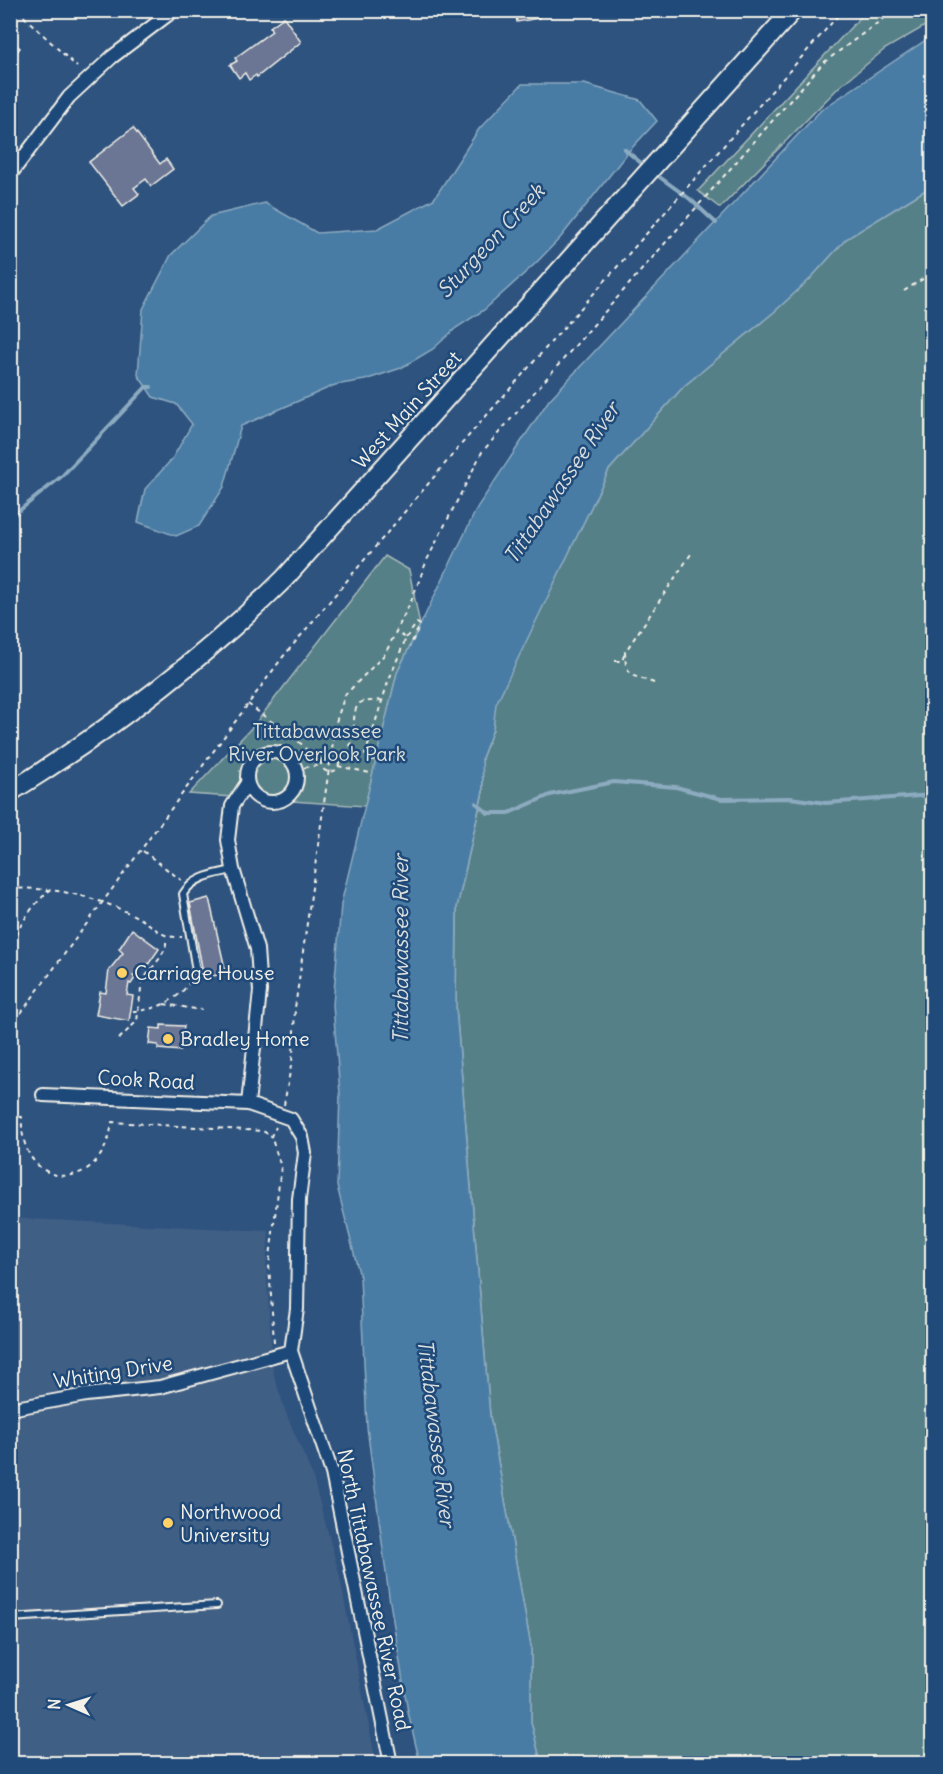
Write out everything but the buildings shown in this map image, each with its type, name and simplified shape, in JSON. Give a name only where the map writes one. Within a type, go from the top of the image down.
[{"type":"street","points":[[10,175],[69,97],[112,57],[174,10]]},
{"type":"street","name":"West Main Street","points":[[10,792],[138,708],[212,648],[256,607],[356,500],[793,10]]},
{"type":"street","points":[[247,783],[256,797],[271,803],[279,802],[292,792],[297,776],[296,769],[282,754],[261,754],[248,770],[247,783],[232,807],[228,840],[233,869],[257,949],[260,991],[248,1104]]},
{"type":"street","name":"Cook Road","points":[[43,1095],[248,1104]]},
{"type":"street","name":"North Tittabawassee River Road","points":[[248,1104],[291,1119],[302,1137],[305,1153],[299,1199],[297,1309],[291,1350],[332,1473],[391,1764]]},
{"type":"street","name":"Whiting Drive","points":[[10,1409],[86,1395],[160,1387],[291,1350]]},
{"type":"lane","points":[[196,971],[183,894],[188,885],[204,876],[233,869]]},
{"type":"lane","points":[[10,1618],[218,1605]]},
{"type":"path","points":[[17,10],[77,67]]},
{"type":"path","points":[[10,1028],[282,658],[366,555],[843,10]]},
{"type":"path","points":[[271,1136],[282,1115],[336,722],[345,695],[385,654],[412,599],[427,560],[483,452],[684,219],[823,63],[895,10]]},
{"type":"path","points":[[904,291],[933,273]]},
{"type":"path","points":[[615,661],[622,661],[693,550]]},
{"type":"path","points":[[374,757],[365,755],[381,700],[406,638],[417,623],[420,624],[410,646]]},
{"type":"path","points":[[395,631],[406,638]]},
{"type":"path","points":[[626,652],[626,666],[631,675],[654,683]]},
{"type":"path","points":[[337,759],[349,748],[353,738],[357,706],[361,702],[381,700]]},
{"type":"path","points":[[248,704],[304,746],[316,765]]},
{"type":"path","points":[[373,761],[376,750]]},
{"type":"path","points":[[332,755],[337,759],[338,766]]},
{"type":"path","points":[[321,765],[324,757],[332,755]]},
{"type":"path","points":[[296,769],[321,765],[329,772]]},
{"type":"path","points":[[329,772],[338,766],[370,773]]},
{"type":"path","points":[[142,850],[188,885]]},
{"type":"path","points":[[10,889],[61,890],[104,903],[142,920],[166,938],[190,937]]},
{"type":"path","points":[[10,952],[15,933],[41,897],[50,890]]},
{"type":"path","points":[[10,917],[15,933]]},
{"type":"path","points":[[119,1039],[137,1021],[142,981],[160,958],[166,947],[166,938]]},
{"type":"path","points":[[164,1004],[189,983],[196,971]]},
{"type":"path","points":[[133,1011],[164,1004],[202,1010]]},
{"type":"path","points":[[10,1116],[22,1117],[21,1137],[33,1161],[43,1169],[68,1175],[87,1170],[102,1157],[110,1137],[112,1122],[263,1131],[271,1136],[281,1167],[269,1265],[272,1336],[277,1353]]},
{"type":"shaded area","name":"Northwood University","points":[[10,1218],[269,1231],[266,1266],[273,1372],[286,1413],[312,1474],[339,1573],[376,1763],[11,1763]]},
{"type":"green space","points":[[867,10],[932,11],[932,22],[885,49],[839,87],[720,208],[698,191]]},
{"type":"green space","points":[[932,186],[932,1763],[541,1763],[531,1722],[531,1647],[490,1416],[456,1008],[457,907],[483,792],[482,758],[493,729],[495,704],[609,470],[684,386],[774,312],[809,280],[846,239]]},
{"type":"green space","name":"Tittabawassee River Overlook Park","points":[[385,556],[409,570],[420,625],[397,673],[365,806],[189,794],[255,724]]},
{"type":"water","name":"Tittabawassee River","points":[[932,36],[932,186],[846,239],[809,280],[774,312],[684,386],[609,470],[496,704],[493,729],[482,758],[483,791],[457,907],[456,1008],[490,1416],[531,1647],[531,1722],[541,1763],[420,1763],[408,1712],[389,1596],[367,1427],[360,1277],[337,1186],[340,1094],[333,1005],[341,904],[397,673],[478,506],[549,400],[821,110]]},
{"type":"water","points":[[522,84],[584,84],[640,100],[657,121],[629,151],[561,237],[484,310],[456,328],[433,349],[401,368],[365,380],[335,385],[241,426],[224,487],[199,526],[176,536],[138,522],[145,489],[172,459],[192,424],[176,404],[153,397],[138,375],[143,309],[171,255],[211,216],[265,203],[317,233],[377,229],[434,199],[479,129]]},
{"type":"waterway","name":"Sturgeon Creek","points":[[624,149],[646,167]]},
{"type":"waterway","name":"Sturgeon Creek","points":[[654,173],[690,199],[716,223]]},
{"type":"waterway","name":"Sturgeon Creek","points":[[10,518],[62,476],[146,387],[151,387]]},
{"type":"waterway","points":[[476,803],[488,813],[509,813],[550,795],[614,782],[676,787],[721,799],[790,798],[826,803],[932,795]]},
{"type":"place","name":"Carriage House","points":[[122,973]]},
{"type":"place","name":"Bradley Home","points":[[168,1039]]},
{"type":"place","name":"Northwood University","points":[[168,1523]]}]
